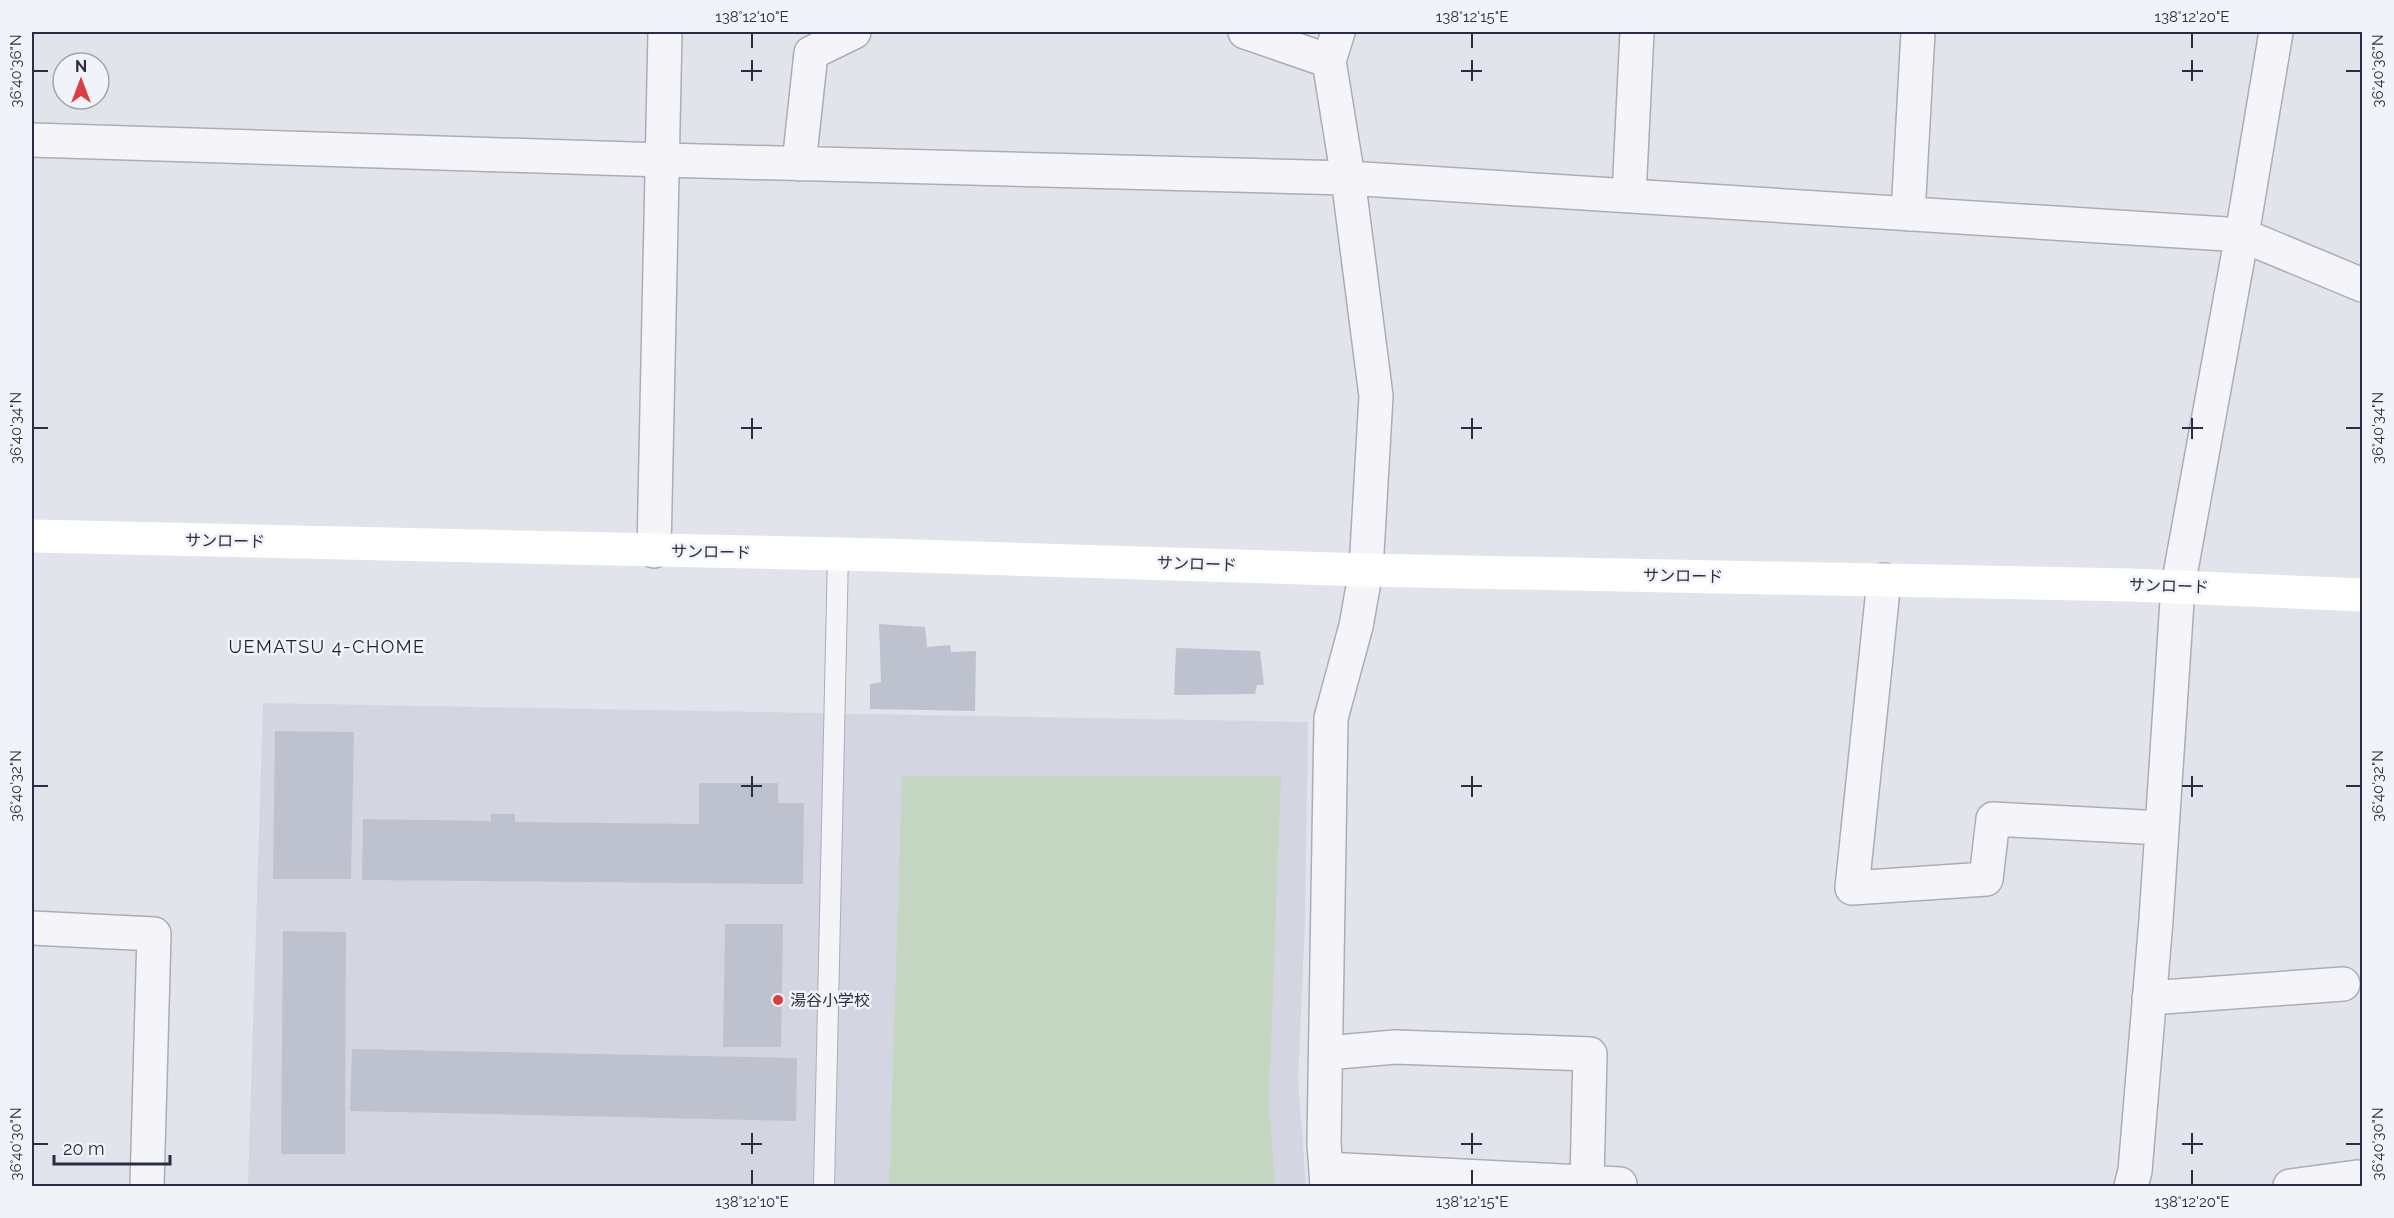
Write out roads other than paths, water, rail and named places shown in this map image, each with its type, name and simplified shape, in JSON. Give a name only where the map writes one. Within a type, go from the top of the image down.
[{"type":"street","points":[[654,551],[665,32]]},
{"type":"street","points":[[800,164],[811,53],[854,32]]},
{"type":"street","points":[[1245,32],[1333,46],[1376,396],[1366,570],[1356,626],[1330,718],[1326,1178],[1620,1184]]},
{"type":"street","points":[[1629,196],[1637,32]]},
{"type":"street","points":[[1908,213],[1918,32]]},
{"type":"street","points":[[2131,1186],[2135,1171],[2149,998],[2178,586],[2242,235],[2276,32]]},
{"type":"street","points":[[32,140],[800,164],[1348,178],[2242,235],[2362,285]]},
{"type":"street","name":"サンロード","points":[[32,536],[838,554],[1366,570],[2178,586],[2362,595]]},
{"type":"street","points":[[1884,580],[1852,888],[1986,879],[1993,819],[2162,828]]},
{"type":"street","points":[[32,928],[154,934],[147,1186]]},
{"type":"street","points":[[2149,998],[2343,984]]},
{"type":"street","points":[[1326,1053],[1395,1047],[1590,1054],[1587,1182]]},
{"type":"street","points":[[2290,1186],[2357,1177]]},
{"type":"lane","points":[[824,1186],[838,554]]},
{"type":"place","name":"湯谷小学校","points":[[778,1000]]},
{"type":"district","name":"UEMATSU 4-CHOME","points":[[327,646]]}]
